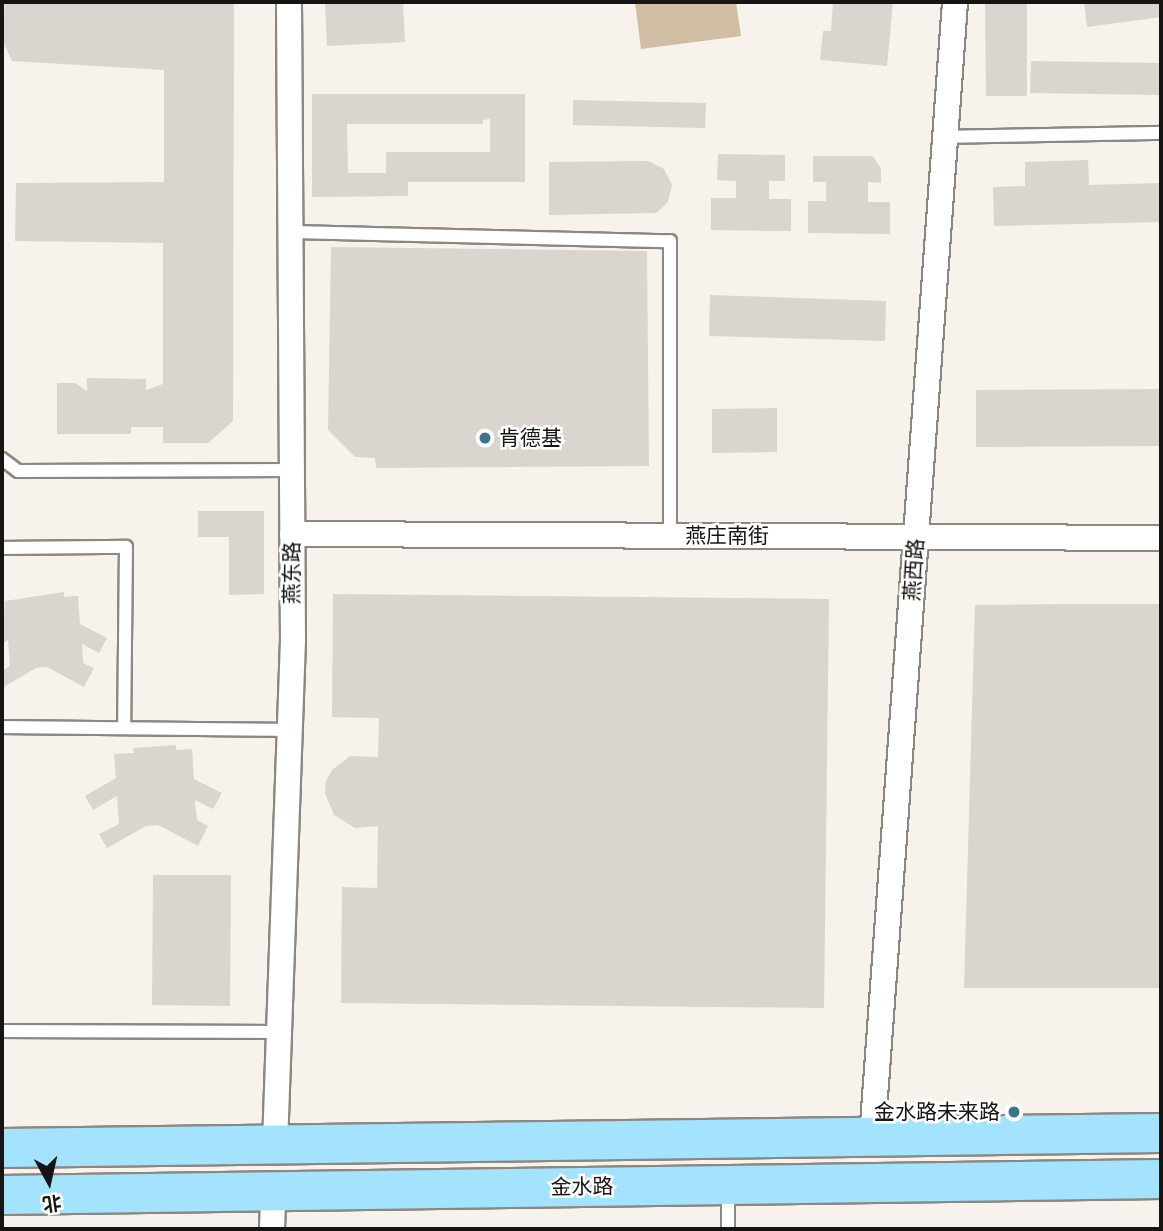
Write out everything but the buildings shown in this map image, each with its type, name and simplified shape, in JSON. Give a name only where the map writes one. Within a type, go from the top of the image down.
[{"type":"main road","points":[[2,1148],[1161,1133]]},
{"type":"main road","name":"金水路","points":[[2,1195],[1161,1179]]},
{"type":"street","name":"燕东路","points":[[275,1145],[290,730],[292,470],[289,2]]},
{"type":"street","name":"燕西路","points":[[872,1138],[955,2]]},
{"type":"street","name":"燕庄南街","points":[[292,534],[1161,538]]},
{"type":"street","points":[[272,1229],[274,1191]]},
{"type":"lane","points":[[945,137],[1161,133]]},
{"type":"lane","points":[[290,232],[670,241],[670,535]]},
{"type":"lane","points":[[2,458],[18,471],[292,470]]},
{"type":"lane","points":[[2,548],[126,547],[124,728]]},
{"type":"lane","points":[[2,727],[290,730]]},
{"type":"lane","points":[[2,1031],[279,1032]]},
{"type":"lane","points":[[728,1185],[728,1229]]},
{"type":"shaded area","points":[[635,2],[736,2],[741,36],[641,49]]},
{"type":"place","name":"肯德基","points":[[485,438]]},
{"type":"place","name":"金水路未来路","points":[[1014,1112]]}]
